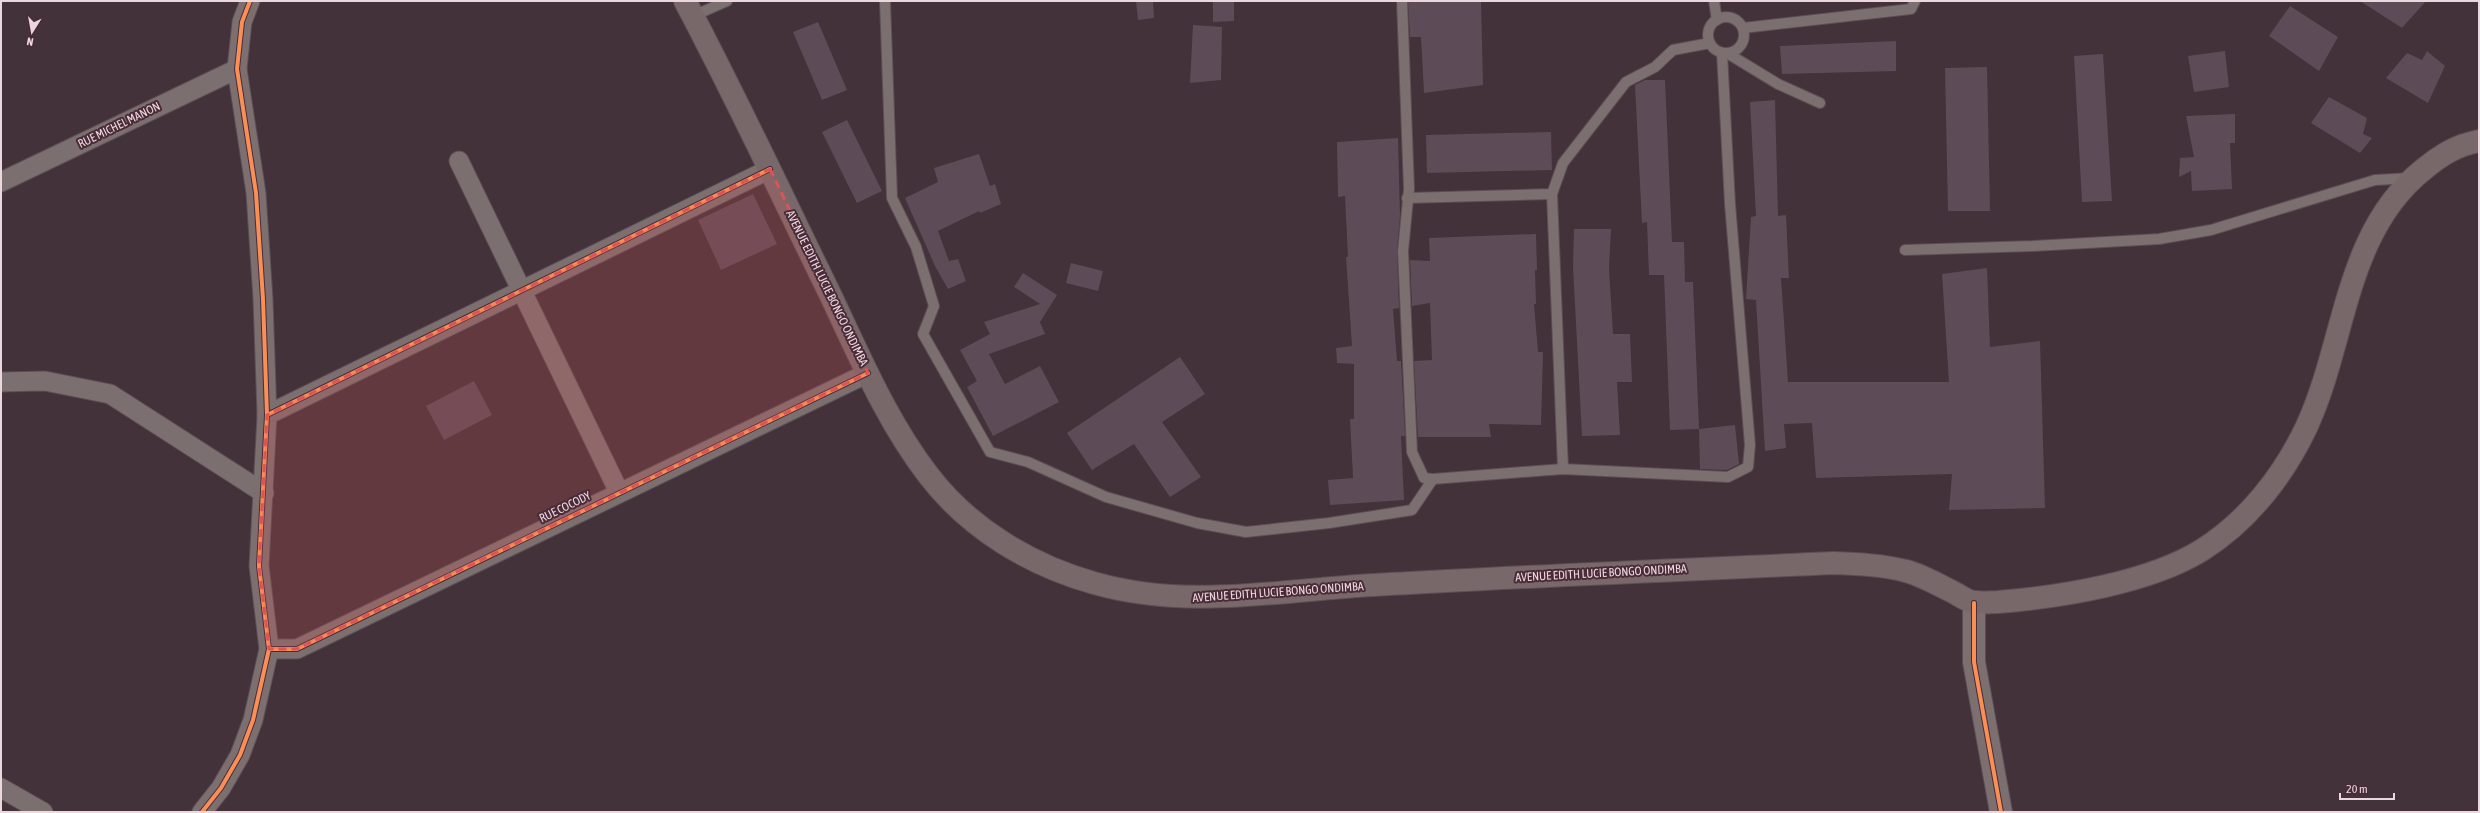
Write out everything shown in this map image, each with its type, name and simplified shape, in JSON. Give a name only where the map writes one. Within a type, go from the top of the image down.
[{"type":"main road","name":"AVENUE EDITH LUCIE BONGO ONDIMBA","points":[[689,8],[770,169],[868,372],[909,449],[930,478],[955,507],[996,539],[1043,566],[1096,584],[1151,595],[1190,599],[1340,586],[1834,563],[1874,565],[1908,571],[1974,603]]},
{"type":"main road","points":[[1974,603],[2000,602],[2083,590],[2124,581],[2162,569],[2202,550],[2251,510],[2271,486],[2306,428],[2351,283],[2362,255],[2391,200],[2412,178],[2438,158],[2460,145],[2479,141]]},
{"type":"street","points":[[202,812],[221,788],[240,755],[253,720],[269,649],[260,566],[266,415],[263,299],[256,193],[237,69],[242,22],[250,1]]},
{"type":"street","name":"RUE MICHEL MANON","points":[[1,182],[237,69]]},
{"type":"street","points":[[459,161],[619,492]]},
{"type":"street","points":[[266,415],[770,169]]},
{"type":"street","name":"RUE COCODY","points":[[269,649],[297,649],[868,372]]},
{"type":"street","points":[[1,382],[45,381],[110,394],[264,493]]},
{"type":"street","points":[[1974,603],[1974,662],[2001,812]]},
{"type":"street","points":[[1,788],[42,812]]},
{"type":"lane","points":[[689,8],[727,1]]},
{"type":"lane","points":[[885,1],[892,198],[916,247],[934,306],[923,334],[990,452],[1028,462],[1106,497],[1197,523],[1246,532],[1329,523],[1412,510],[1433,479]]},
{"type":"lane","points":[[1402,1],[1407,198],[1402,251],[1412,452],[1424,478],[1433,479],[1563,469],[1728,477],[1748,468],[1750,445],[1730,204],[1724,53]]},
{"type":"lane","points":[[1714,1],[1717,20]]},
{"type":"lane","points":[[1742,28],[1911,9],[1915,1]]},
{"type":"lane","points":[[1724,53],[1732,52],[1741,45],[1744,40],[1742,28],[1734,19],[1728,17],[1717,20],[1708,33],[1712,48],[1724,53],[1778,84],[1820,103]]},
{"type":"lane","points":[[1563,469],[1552,194],[1563,163],[1626,82],[1655,67],[1673,50],[1710,43]]},
{"type":"lane","points":[[1905,250],[2033,246],[2159,239],[2211,230],[2375,180],[2412,178]]},
{"type":"lane","points":[[1407,198],[1552,194]]},
{"type":"highlighted area","points":[[770,169],[868,373],[297,649],[269,649],[259,566],[267,415]]},
{"type":"building","points":[[1136,1],[1153,1],[1154,18],[1138,20]]},
{"type":"building","points":[[1213,1],[1234,1],[1234,21],[1213,22]]},
{"type":"building","points":[[1408,1],[1481,1],[1483,85],[1424,93],[1421,37],[1410,37]]},
{"type":"building","points":[[2360,1],[2426,1],[2402,28]]},
{"type":"building","points":[[2290,6],[2338,37],[2319,71],[2269,36]]},
{"type":"building","points":[[818,22],[847,90],[822,100],[793,32]]},
{"type":"building","points":[[1193,25],[1222,27],[1221,80],[1190,83]]},
{"type":"building","points":[[1896,41],[1896,71],[1782,74],[1780,46]]},
{"type":"building","points":[[2225,51],[2229,87],[2194,92],[2188,56]]},
{"type":"building","points":[[2427,51],[2445,66],[2428,103],[2386,78],[2407,53],[2422,60]]},
{"type":"building","points":[[2103,54],[2112,201],[2082,202],[2074,56]]},
{"type":"building","points":[[1987,67],[1990,211],[1948,211],[1945,68]]},
{"type":"building","points":[[1645,80],[1665,80],[1672,242],[1684,242],[1685,282],[1693,282],[1699,429],[1670,430],[1664,275],[1649,275],[1647,222],[1642,223],[1635,85]]},
{"type":"building","points":[[2329,97],[2367,118],[2363,134],[2372,138],[2360,153],[2311,123]]},
{"type":"building","points":[[1775,100],[1778,216],[1786,215],[1789,278],[1781,278],[1788,382],[1949,382],[1942,274],[1987,268],[1990,347],[2040,341],[2045,508],[1949,510],[1952,474],[1816,478],[1812,423],[1784,424],[1786,448],[1765,451],[1756,300],[1746,299],[1751,217],[1756,216],[1750,102]]},
{"type":"building","points":[[2235,114],[2235,143],[2230,143],[2232,189],[2192,191],[2191,171],[2179,177],[2180,158],[2194,157],[2186,116]]},
{"type":"building","points":[[847,120],[882,191],[857,203],[822,132]]},
{"type":"building","points":[[1551,132],[1552,170],[1427,173],[1426,135]]},
{"type":"building","points":[[1398,138],[1400,216],[1397,251],[1399,308],[1393,309],[1397,361],[1401,361],[1405,436],[1401,436],[1404,500],[1330,505],[1328,480],[1353,478],[1350,419],[1354,419],[1354,364],[1337,363],[1336,348],[1352,346],[1346,257],[1348,257],[1345,196],[1338,197],[1337,142]]},
{"type":"building","points":[[979,154],[990,186],[995,184],[1001,204],[980,213],[979,211],[938,231],[949,261],[958,259],[966,281],[948,289],[935,266],[905,198],[938,182],[934,168]]},
{"type":"building","points":[[753,194],[777,244],[721,270],[698,220]]},
{"type":"building","points":[[1574,229],[1611,229],[1609,268],[1613,334],[1630,334],[1632,382],[1617,382],[1620,435],[1582,436],[1573,267]]},
{"type":"building","points":[[1536,234],[1537,270],[1535,270],[1536,304],[1534,304],[1538,352],[1543,352],[1541,425],[1489,424],[1491,437],[1418,437],[1414,361],[1432,360],[1430,303],[1412,306],[1410,260],[1430,261],[1429,238]]},
{"type":"building","points":[[1071,263],[1103,271],[1098,291],[1066,283]]},
{"type":"building","points":[[1023,273],[1057,295],[1040,322],[1045,334],[989,354],[1005,384],[1040,366],[1059,402],[993,436],[967,387],[977,381],[960,350],[990,334],[984,322],[1040,304],[1014,287]]},
{"type":"building","points":[[1180,357],[1205,394],[1162,422],[1201,477],[1170,497],[1134,444],[1092,470],[1067,433]]},
{"type":"building","points":[[474,381],[492,415],[444,440],[426,406]]},
{"type":"building","points":[[1735,425],[1739,464],[1727,470],[1700,469],[1699,429]]},
{"type":"cycle path","points":[[202,812],[221,788],[240,755],[253,720],[269,649],[259,566],[267,415],[263,299],[256,193],[237,69],[242,22],[250,1]]},
{"type":"cycle path","points":[[267,415],[770,169]]},
{"type":"cycle path","points":[[269,649],[297,649],[868,373]]},
{"type":"cycle path","points":[[1974,603],[1974,662],[2001,812]]}]
